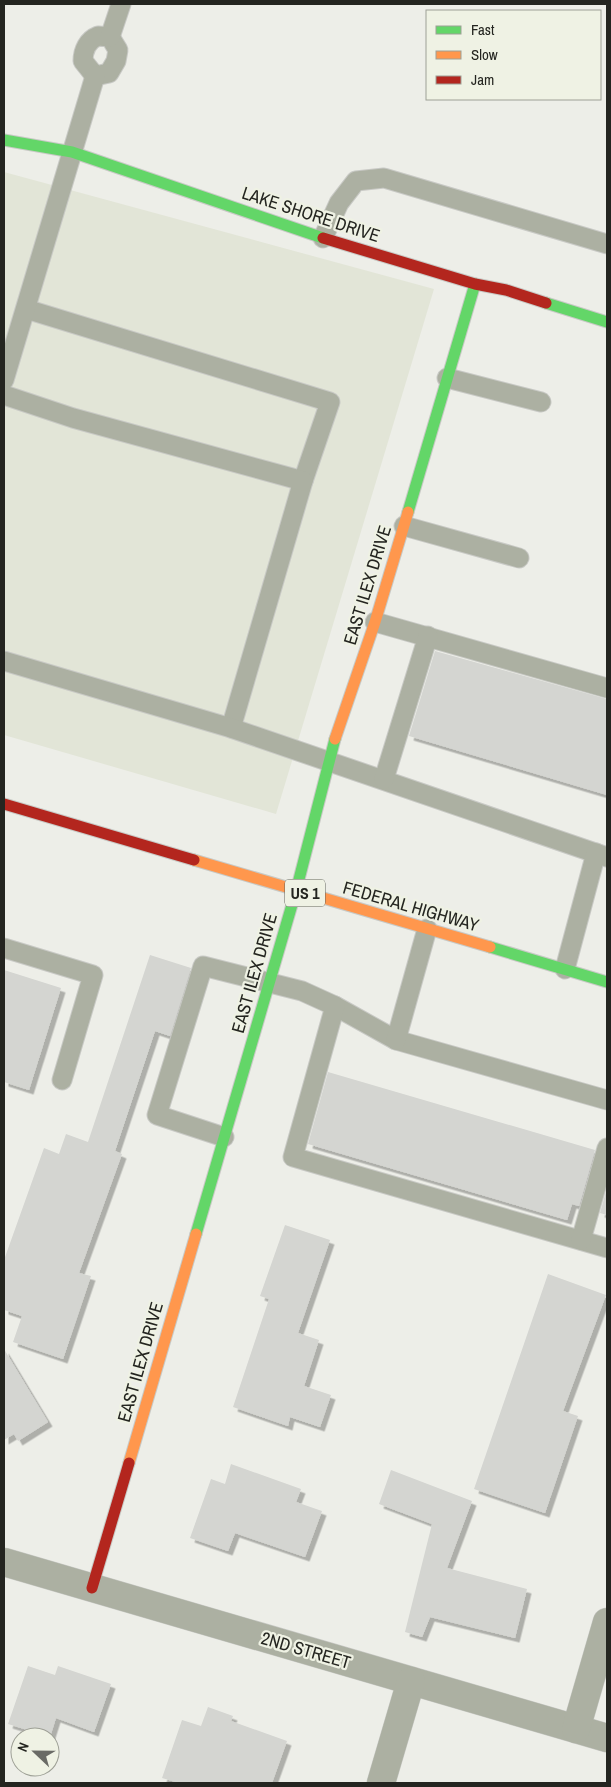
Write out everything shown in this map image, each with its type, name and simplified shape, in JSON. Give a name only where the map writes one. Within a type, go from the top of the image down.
[{"type":"street","name":"LAKE SHORE DRIVE","points":[[4,140],[72,152],[323,238],[475,284],[506,290],[607,322]]},
{"type":"street","name":"EAST ILEX DRIVE","points":[[92,1588],[296,891],[328,760],[375,622],[475,284]]},
{"type":"street","name":"FEDERAL HIGHWAY","points":[[4,808],[607,982]]},
{"type":"street","name":"2ND STREET","points":[[4,1562],[607,1738]]},
{"type":"street","points":[[576,1729],[607,1622]]},
{"type":"street","points":[[381,1783],[411,1681]]},
{"type":"lane","points":[[110,37],[121,4]]},
{"type":"lane","points":[[96,76],[85,66],[83,61],[85,51],[92,38],[98,36],[110,37]]},
{"type":"lane","points":[[96,76],[109,72],[116,61],[118,50],[110,37]]},
{"type":"lane","points":[[4,380],[96,76]]},
{"type":"lane","points":[[323,238],[339,203],[356,181],[384,178],[607,244]]},
{"type":"lane","points":[[26,309],[330,402],[304,481],[231,728]]},
{"type":"lane","points":[[447,378],[541,402]]},
{"type":"lane","points":[[4,395],[73,418],[304,481]]},
{"type":"lane","points":[[404,526],[519,558]]},
{"type":"lane","points":[[375,622],[607,688]]},
{"type":"lane","points":[[384,779],[428,636]]},
{"type":"lane","points":[[4,661],[231,728],[602,855],[565,969]]},
{"type":"lane","points":[[396,1040],[427,929]]},
{"type":"lane","points":[[4,948],[93,975],[62,1080]]},
{"type":"lane","points":[[224,1137],[157,1114],[203,966],[302,991],[335,1006],[396,1040],[607,1100]]},
{"type":"lane","points":[[335,1006],[292,1157],[607,1248]]},
{"type":"lane","points":[[581,1240],[607,1148]]},
{"type":"shaded area","points":[[4,172],[434,289],[276,814],[4,735]]},
{"type":"building","points":[[435,651],[607,699],[607,795],[409,736]]},
{"type":"building","points":[[150,955],[191,968],[170,1036],[155,1031],[115,1151],[122,1154],[79,1273],[91,1276],[63,1359],[13,1342],[22,1316],[4,1310],[4,1260],[44,1148],[59,1154],[66,1134],[88,1142]]},
{"type":"building","points":[[4,970],[61,988],[29,1090],[4,1082]]},
{"type":"building","points":[[328,1072],[595,1150],[579,1206],[572,1204],[567,1220],[308,1144]]},
{"type":"building","points":[[607,1188],[607,1215],[600,1213]]},
{"type":"building","points":[[285,1225],[330,1240],[298,1333],[319,1340],[304,1386],[331,1395],[320,1427],[290,1417],[288,1426],[233,1407],[269,1299],[260,1296]]},
{"type":"building","points":[[548,1274],[606,1295],[563,1411],[578,1416],[545,1513],[474,1489]]},
{"type":"building","points":[[4,1349],[48,1422],[18,1441],[14,1434],[4,1440]]},
{"type":"building","points":[[231,1464],[301,1489],[296,1502],[322,1511],[305,1557],[235,1533],[228,1551],[190,1538],[211,1479],[225,1484]]},
{"type":"building","points":[[391,1470],[472,1501],[447,1568],[527,1589],[515,1638],[430,1617],[422,1637],[405,1632],[432,1524],[379,1504]]},
{"type":"building","points":[[28,1666],[55,1675],[58,1666],[111,1684],[94,1732],[56,1718],[53,1727],[18,1727],[8,1724]]},
{"type":"building","points":[[208,1707],[233,1716],[231,1721],[287,1741],[272,1783],[179,1783],[162,1778],[182,1720],[201,1726]]},
{"type":"traffic: fast","points":[[4,140],[72,152],[323,238]]},
{"type":"traffic: fast","points":[[408,512],[475,284]]},
{"type":"traffic: fast","points":[[546,303],[607,322]]},
{"type":"traffic: fast","points":[[196,1234],[296,891],[335,739]]},
{"type":"traffic: fast","points":[[490,947],[607,982]]},
{"type":"traffic: slow","points":[[335,739],[375,622],[408,512]]},
{"type":"traffic: slow","points":[[194,860],[490,947]]},
{"type":"traffic: slow","points":[[129,1463],[196,1234]]},
{"type":"traffic: jam","points":[[323,238],[475,284],[506,290],[546,303]]},
{"type":"traffic: jam","points":[[4,804],[194,860]]},
{"type":"traffic: jam","points":[[92,1588],[129,1463]]}]
